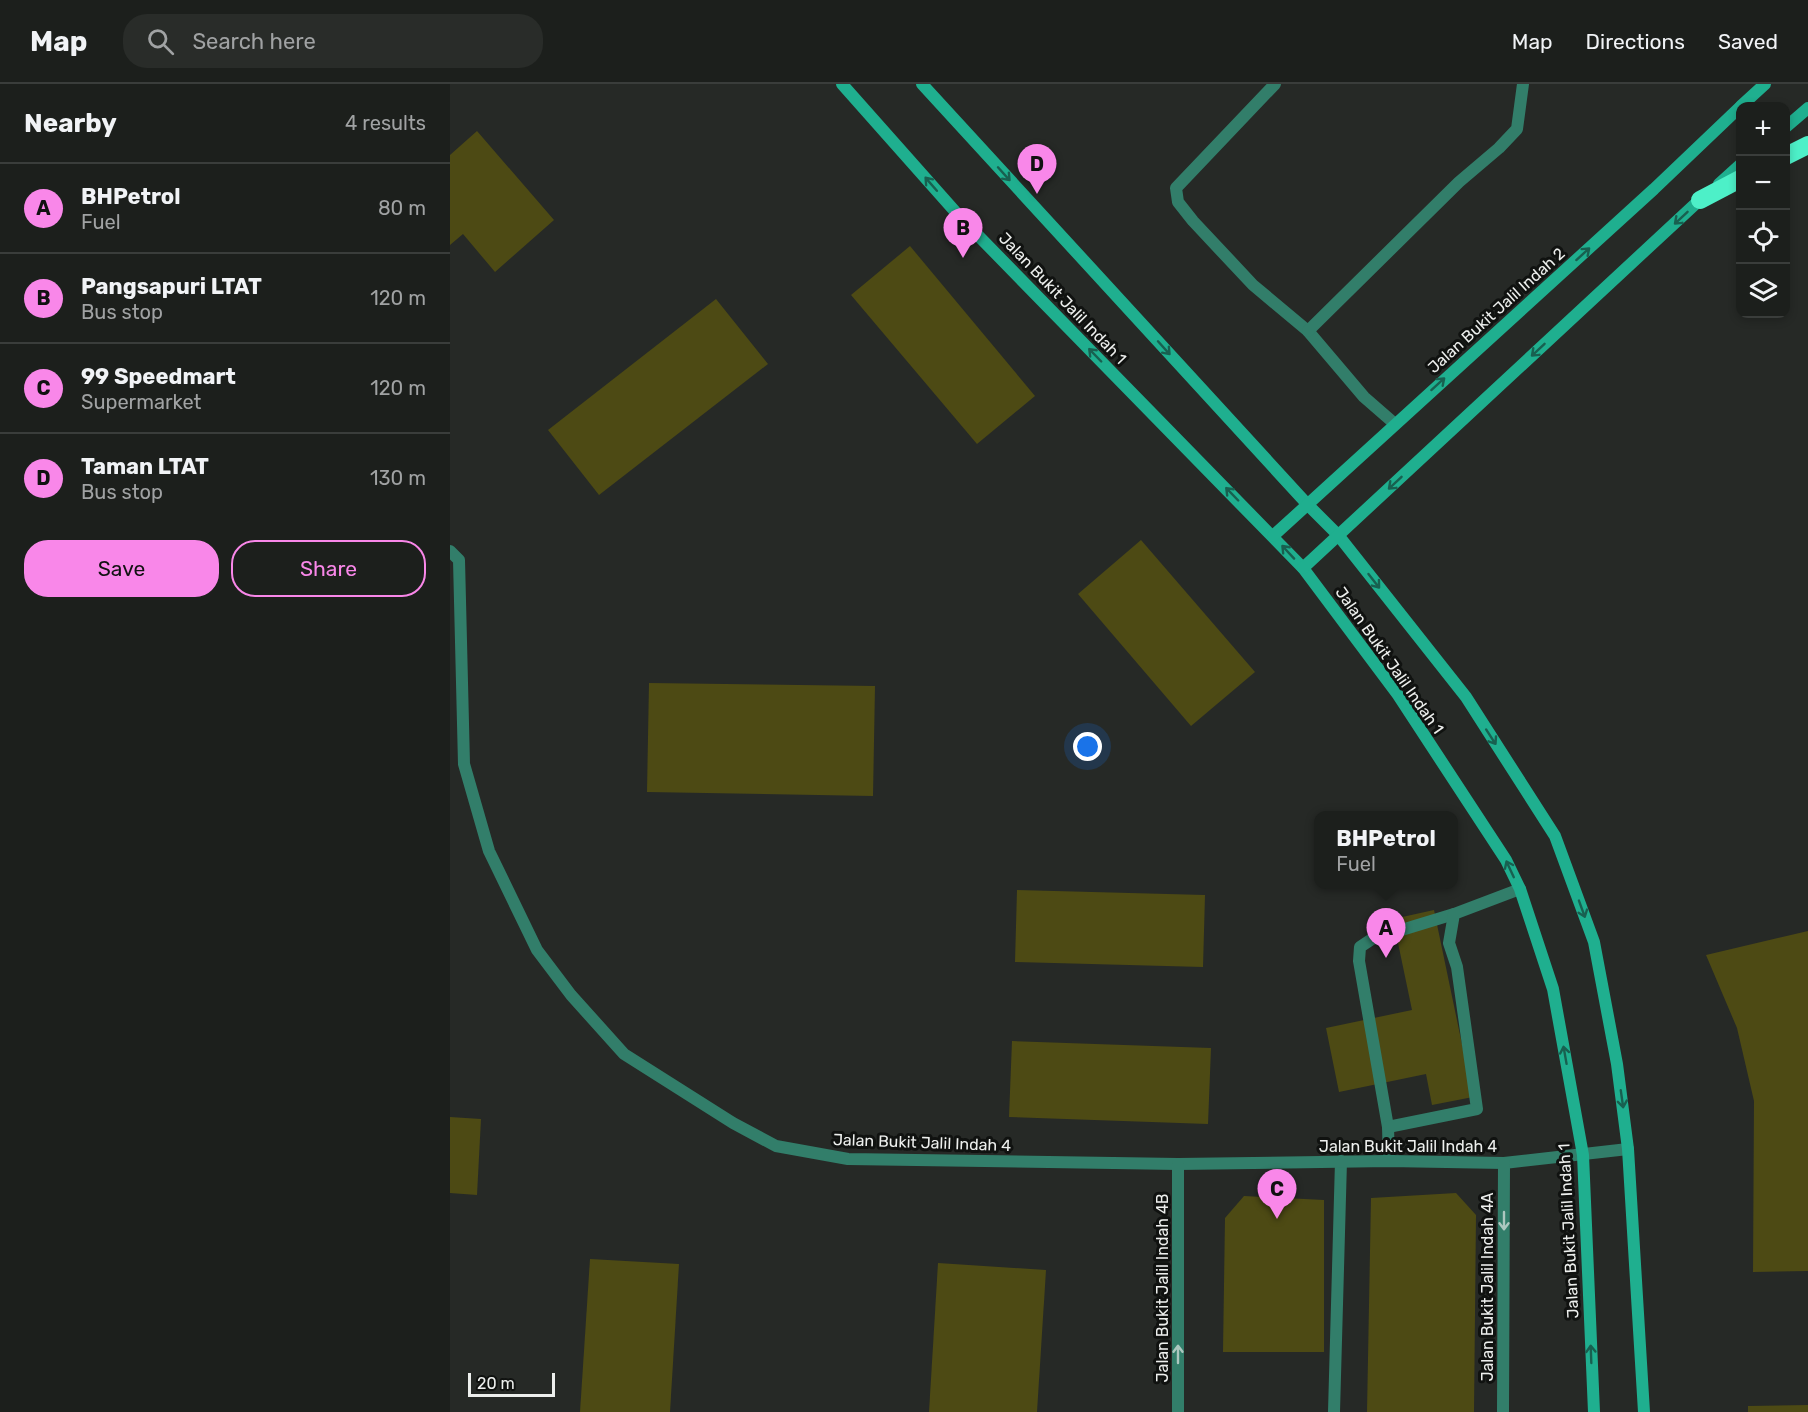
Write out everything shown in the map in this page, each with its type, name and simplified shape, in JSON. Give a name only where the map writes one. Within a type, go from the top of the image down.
[{"type":"highway","points":[[1790,154],[1808,145]]},
{"type":"highway","points":[[1700,200],[1736,181]]},
{"type":"street","name":"Jalan Bukit Jalil Indah 1","points":[[842,84],[960,217],[1303,568],[1398,695],[1506,860],[1520,889],[1553,989],[1583,1155],[1594,1412]]},
{"type":"street","name":"Jalan Bukit Jalil Indah 1","points":[[922,84],[1338,536],[1466,698],[1555,836],[1594,942],[1617,1064],[1628,1149],[1644,1412]]},
{"type":"street","points":[[1275,84],[1176,188],[1178,202],[1253,285],[1308,331],[1364,398],[1395,424]]},
{"type":"street","points":[[1308,331],[1459,182],[1499,148],[1517,129],[1523,84]]},
{"type":"street","name":"Jalan Bukit Jalil Indah 2","points":[[1746,102],[1765,84]]},
{"type":"street","points":[[1790,123],[1808,108]]},
{"type":"street","name":"Jalan Bukit Jalil Indah 2","points":[[1273,536],[1736,112]]},
{"type":"street","points":[[1303,568],[1736,168]]},
{"type":"street","name":"Jalan Bukit Jalil Indah 4","points":[[450,551],[459,560],[464,764],[489,851],[537,950],[571,995],[624,1054],[733,1124],[776,1146],[848,1159],[1178,1164],[1341,1161],[1504,1163],[1628,1149]]},
{"type":"street","points":[[1389,1161],[1388,1127],[1359,962],[1360,947],[1372,939],[1454,914],[1520,889]]},
{"type":"street","points":[[1388,1127],[1477,1109],[1457,968],[1449,943],[1454,914]]},
{"type":"street","points":[[1334,1412],[1341,1161]]},
{"type":"street","name":"Jalan Bukit Jalil Indah 4A","points":[[1503,1412],[1504,1163]]},
{"type":"street","name":"Jalan Bukit Jalil Indah 4B","points":[[1178,1164],[1178,1412]]},
{"type":"building","points":[[477,131],[554,220],[495,272],[463,234],[450,245],[450,155]]},
{"type":"building","points":[[910,246],[1035,396],[977,444],[851,295]]},
{"type":"building","points":[[716,299],[768,364],[599,495],[548,430]]},
{"type":"building","points":[[1141,540],[1255,672],[1191,726],[1078,594]]},
{"type":"building","points":[[649,683],[875,686],[873,796],[647,792]]},
{"type":"building","points":[[1017,890],[1205,895],[1203,967],[1015,962]]},
{"type":"building","points":[[1434,910],[1473,1097],[1432,1105],[1426,1074],[1339,1092],[1326,1028],[1412,1010],[1393,919]]},
{"type":"building","points":[[1808,931],[1808,1271],[1753,1272],[1754,1101],[1737,1028],[1706,955]]},
{"type":"building","points":[[1012,1041],[1211,1048],[1208,1124],[1009,1117]]},
{"type":"building","points":[[450,1117],[481,1119],[477,1195],[450,1193]]},
{"type":"building","points":[[1456,1193],[1476,1215],[1474,1412],[1367,1412],[1371,1198]]},
{"type":"building","points":[[1244,1196],[1324,1200],[1324,1352],[1223,1352],[1225,1218]]},
{"type":"building","points":[[590,1259],[679,1264],[670,1412],[580,1412]]},
{"type":"building","points":[[938,1263],[1046,1270],[1037,1412],[929,1412]]},
{"type":"building","points":[[1808,1405],[1808,1412],[1748,1412],[1748,1406]]},
{"type":"place","name":"Taman LTAT","points":[[1037,194]]},
{"type":"place","name":"Pangsapuri LTAT","points":[[963,258]]},
{"type":"place","name":"BHPetrol","points":[[1386,958]]},
{"type":"place","name":"99 Speedmart","points":[[1277,1219]]}]
